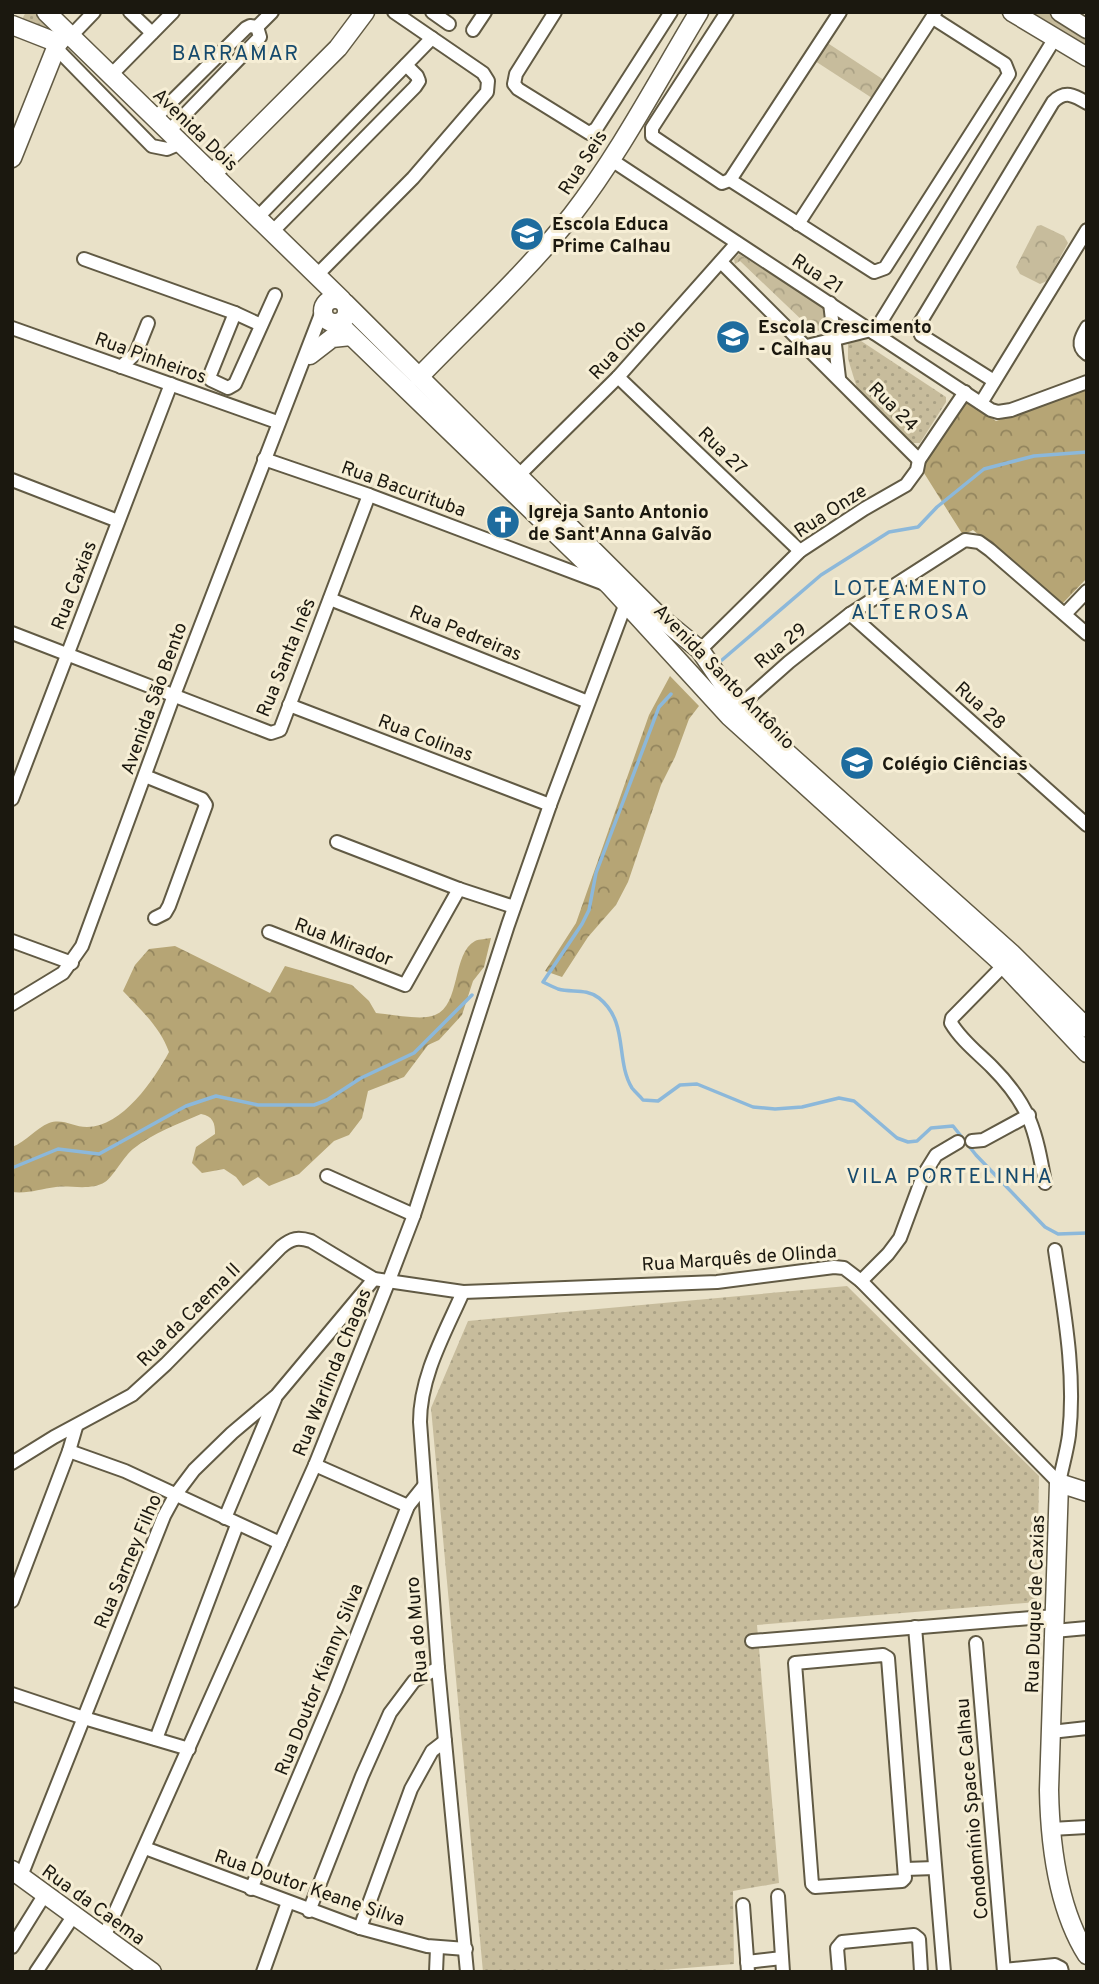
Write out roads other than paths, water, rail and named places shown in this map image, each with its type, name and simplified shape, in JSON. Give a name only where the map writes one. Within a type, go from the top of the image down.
[{"type":"main road","points":[[12,12],[18,12]]},
{"type":"main road","name":"Avenida Dois","points":[[46,12],[63,40],[111,75],[343,302]]},
{"type":"main road","points":[[212,174],[338,48],[365,12]]},
{"type":"main road","name":"Rua Seis","points":[[419,377],[573,213],[610,159],[699,12]]},
{"type":"main road","points":[[1012,12],[1087,57]]},
{"type":"main road","points":[[1060,12],[1087,30]]},
{"type":"main road","points":[[12,25],[63,40],[12,158]]},
{"type":"main road","name":"Avenida Dois","points":[[316,276],[323,289],[330,315]]},
{"type":"main road","points":[[330,315],[347,314],[343,302]]},
{"type":"main road","name":"Avenida Santo Antônio","points":[[343,302],[661,618],[700,650],[734,711],[787,752],[1011,953],[1087,1028]]},
{"type":"main road","name":"Avenida Santo Antônio","points":[[330,315],[609,585],[734,711],[1004,965],[1087,1053]]},
{"type":"main road","points":[[310,355],[332,338],[351,336]]},
{"type":"main road","name":"Rua Marquês de Olinda","points":[[1059,1483],[1087,1492]]},
{"type":"main road","name":"Rua Duque de Caxias","points":[[1059,1483],[1049,1790],[1051,1829],[1062,1896],[1079,1927],[1087,1955]]},
{"type":"main road","name":"Rua da Caema","points":[[17,1873],[152,1972]]},
{"type":"street","points":[[94,12],[63,40],[152,146],[167,149],[260,37],[257,27]]},
{"type":"street","points":[[130,12],[152,33]]},
{"type":"street","points":[[111,75],[173,12]]},
{"type":"street","points":[[257,27],[272,12]]},
{"type":"street","points":[[316,276],[413,177],[487,92],[488,81],[483,73],[394,12]]},
{"type":"street","points":[[432,12],[449,24]]},
{"type":"street","points":[[473,30],[485,12]]},
{"type":"street","points":[[555,12],[516,74],[514,83],[518,89],[589,133],[596,129],[671,12]]},
{"type":"street","points":[[727,12],[651,134],[653,138],[722,183],[730,180],[840,12]]},
{"type":"street","points":[[730,180],[871,271],[878,271],[885,268],[1009,74],[1005,64],[934,15],[798,223]]},
{"type":"street","points":[[155,118],[246,28],[257,27]]},
{"type":"street","points":[[257,218],[432,38]]},
{"type":"street","points":[[807,346],[873,332],[1055,38]]},
{"type":"street","points":[[272,232],[419,81],[406,65]]},
{"type":"street","points":[[994,381],[921,335],[919,322],[1053,102],[1060,96],[1071,94],[1087,103]]},
{"type":"street","name":"Rua 21","points":[[610,159],[991,410],[1002,412],[1087,382]]},
{"type":"street","points":[[981,403],[1087,230]]},
{"type":"street","name":"Rua Oito","points":[[518,476],[618,377],[737,243]]},
{"type":"street","points":[[84,259],[235,313],[261,325]]},
{"type":"street","name":"Rua 24","points":[[721,262],[919,460]]},
{"type":"street","points":[[235,313],[210,375],[211,380],[228,388],[235,384],[275,295]]},
{"type":"street","points":[[830,303],[839,378]]},
{"type":"street","name":"Avenida São Bento","points":[[295,378],[330,315]]},
{"type":"street","name":"Avenida São Bento","points":[[12,1004],[63,973],[82,946],[295,378],[330,315]]},
{"type":"street","points":[[121,366],[136,353],[148,323]]},
{"type":"street","points":[[1087,327],[1080,341],[1082,350],[1087,354]]},
{"type":"street","name":"Rua Pinheiros","points":[[12,328],[278,422]]},
{"type":"street","name":"Rua 27","points":[[618,377],[800,551]]},
{"type":"street","name":"Rua Caxias","points":[[14,791],[170,384]]},
{"type":"street","points":[[215,400],[221,386]]},
{"type":"street","name":"Rua Onze","points":[[700,650],[800,551],[906,485],[917,470],[919,460],[964,392]]},
{"type":"street","name":"Rua Bacurituba","points":[[264,459],[369,495],[609,585]]},
{"type":"street","points":[[12,480],[118,521]]},
{"type":"street","name":"Rua Santa Inês","points":[[174,695],[271,733],[280,730],[369,495]]},
{"type":"street","name":"Rua 29","points":[[734,711],[789,662],[850,614],[965,540],[979,542],[1065,614]]},
{"type":"street","points":[[1087,590],[1065,614],[1087,634]]},
{"type":"street","name":"Rua Pedreiras","points":[[330,599],[588,702]]},
{"type":"street","name":"Rua Warlinda Chagas","points":[[104,1937],[315,1465],[388,1283],[414,1215],[514,907],[626,603]]},
{"type":"street","name":"Rua 28","points":[[850,614],[1087,825]]},
{"type":"street","points":[[12,633],[174,695]]},
{"type":"street","name":"Rua Colinas","points":[[289,705],[550,805]]},
{"type":"street","points":[[145,776],[202,799],[206,805],[169,906],[155,918]]},
{"type":"street","points":[[337,842],[514,907]]},
{"type":"street","name":"Rua Mirador","points":[[270,932],[405,985],[459,889]]},
{"type":"street","points":[[12,941],[72,963]]},
{"type":"street","points":[[1004,965],[952,1018],[951,1023],[1005,1081],[1030,1115],[1045,1183]]},
{"type":"street","points":[[861,1281],[900,1238],[923,1176],[936,1155],[965,1141],[983,1140],[1030,1115]]},
{"type":"street","points":[[327,1176],[414,1215]]},
{"type":"street","name":"Rua da Caema II","points":[[12,1462],[123,1401],[148,1382],[291,1240],[300,1238],[311,1241],[374,1279],[388,1283]]},
{"type":"street","name":"Rua Duque de Caxias","points":[[1055,1251],[1067,1331],[1070,1393],[1069,1436],[1059,1483]]},
{"type":"street","name":"Rua Marquês de Olinda","points":[[388,1283],[463,1292],[717,1282],[844,1268],[861,1281],[1059,1483]]},
{"type":"street","name":"Rua Sarney Filho","points":[[17,1873],[164,1516],[176,1494],[206,1456],[277,1395],[374,1279]]},
{"type":"street","name":"Rua do Muro","points":[[463,1292],[420,1400],[438,1668],[467,1972]]},
{"type":"street","points":[[225,1518],[277,1395]]},
{"type":"street","points":[[12,1601],[17,1576],[69,1451],[76,1427]]},
{"type":"street","points":[[69,1451],[125,1471],[280,1543]]},
{"type":"street","points":[[315,1465],[408,1506]]},
{"type":"street","name":"Rua Doutor Kianny Silva","points":[[251,1889],[335,1691],[408,1506],[424,1486]]},
{"type":"street","points":[[156,1739],[237,1525]]},
{"type":"street","points":[[752,1641],[915,1627],[1055,1624],[1087,1628]]},
{"type":"street","points":[[915,1627],[929,1846],[935,1868],[944,1972]]},
{"type":"street","name":"Condomínio Space Calhau","points":[[976,1643],[1004,1971]]},
{"type":"street","points":[[883,1654],[888,1657],[905,1869],[906,1876],[902,1881],[818,1888],[813,1886],[796,1662],[883,1654]]},
{"type":"street","points":[[309,1911],[390,1713],[414,1681],[438,1668]]},
{"type":"street","points":[[12,1694],[189,1749]]},
{"type":"street","points":[[1051,1732],[1087,1728]]},
{"type":"street","points":[[360,1928],[411,1789],[432,1751],[445,1741]]},
{"type":"street","points":[[1051,1829],[1087,1827]]},
{"type":"street","name":"Rua Doutor Keane Silva","points":[[145,1848],[309,1911],[394,1939],[437,1948],[466,1949]]},
{"type":"street","points":[[905,1869],[935,1868]]},
{"type":"street","points":[[12,1947],[45,1894]]},
{"type":"street","points":[[778,1896],[783,1972]]},
{"type":"street","points":[[264,1972],[288,1902]]},
{"type":"street","points":[[743,1905],[748,1967],[782,1958]]},
{"type":"street","points":[[36,1972],[74,1915]]},
{"type":"street","points":[[839,1972],[837,1948],[842,1942],[914,1935],[919,1939],[921,1972]]},
{"type":"street","points":[[436,1972],[437,1948]]},
{"type":"street","points":[[1004,1971],[1055,1965],[1061,1968],[1062,1972]]},
{"type":"waterway","points":[[722,660],[821,575],[889,532],[918,527],[937,507],[984,469],[1034,456],[1087,452]]},
{"type":"waterway","points":[[671,694],[659,707],[596,873],[589,910],[543,982],[558,989],[589,993],[599,998],[608,1008],[618,1030],[627,1077],[632,1088],[643,1100],[658,1101],[680,1085],[697,1084],[753,1107],[802,1107],[839,1098],[854,1101],[897,1138],[908,1142],[917,1141],[931,1128],[953,1126],[976,1155],[1045,1227],[1058,1234],[1087,1233]]},
{"type":"waterway","points":[[12,1168],[58,1149],[99,1154],[186,1106],[216,1096],[258,1105],[314,1105],[327,1100],[361,1078],[414,1053],[472,995]]},
{"type":"place","name":"Escola Educa Prime Calhau","points":[[527,234]]},
{"type":"place","name":"Escola Crescimento - Calhau","points":[[733,337]]},
{"type":"place","name":"Igreja Santo Antonio de Sant'Anna Galvão","points":[[503,522]]},
{"type":"place","name":"Colégio Ciências","points":[[857,763]]},
{"type":"district","name":"BARRAMAR","points":[[236,53]]},
{"type":"district","name":"LOTEAMENTO ALTEROSA","points":[[911,600]]},
{"type":"district","name":"VILA PORTELINHA","points":[[950,1176]]}]
